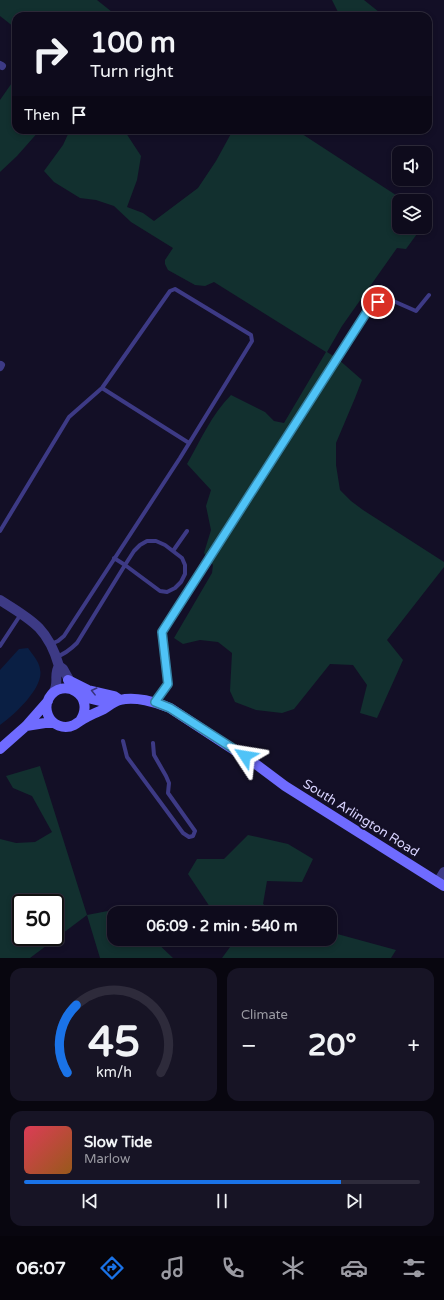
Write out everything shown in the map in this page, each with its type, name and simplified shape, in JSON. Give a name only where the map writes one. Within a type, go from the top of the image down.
[{"type":"main road","points":[[68,680],[88,690],[114,696],[120,700]]},
{"type":"main road","points":[[0,749],[26,726],[50,697],[59,689],[72,689],[86,698],[109,704]]},
{"type":"main road","points":[[79,693],[85,703],[85,710],[80,721]]},
{"type":"main road","points":[[50,697],[47,710],[48,716],[54,723]]},
{"type":"main road","name":"South Arlington Road","points":[[120,700],[142,700],[155,702],[170,708],[266,771],[285,786],[441,884]]},
{"type":"main road","points":[[26,726],[54,723],[63,727],[69,727],[106,708],[109,704],[120,700]]},
{"type":"street","points":[[0,600],[32,621],[44,633],[51,645],[57,662],[63,669],[68,680],[79,693]]},
{"type":"street","points":[[50,697],[56,688],[57,683],[57,662]]},
{"type":"street","points":[[441,884],[444,872]]},
{"type":"lane","points":[[0,531],[69,417],[102,388],[170,291],[175,289],[251,335],[252,341],[189,443],[64,636],[58,642],[51,645]]},
{"type":"lane","points":[[155,702],[168,684],[162,632],[368,310],[378,302],[391,300],[416,311],[429,295]]},
{"type":"lane","points":[[102,388],[189,443]]},
{"type":"lane","points":[[173,551],[187,531]]},
{"type":"lane","points":[[57,662],[77,643],[125,565],[134,551],[140,545],[147,541],[165,545],[182,558],[185,564],[185,574],[181,582],[175,588],[167,592],[160,591],[125,565],[114,558]]},
{"type":"lane","points":[[0,646],[21,613]]},
{"type":"lane","points":[[123,741],[127,757],[135,769],[183,833],[189,837],[193,836],[195,831],[168,793],[169,783],[154,754],[153,743]]},
{"type":"green space","points":[[0,0],[97,0],[112,12],[12,12],[12,25],[0,16]]},
{"type":"green space","points":[[332,0],[364,0],[379,12],[338,12]]},
{"type":"green space","points":[[12,83],[12,134],[36,134],[0,172],[0,100]]},
{"type":"green space","points":[[68,134],[127,134],[141,156],[137,180],[127,207],[143,213],[154,221],[198,188],[216,161],[231,134],[302,134],[394,194],[392,194],[392,234],[417,234],[406,249],[397,248],[342,326],[327,352],[338,359],[362,380],[336,443],[336,465],[340,490],[363,510],[444,562],[444,567],[387,640],[403,660],[377,718],[360,713],[367,685],[353,665],[330,664],[294,709],[282,713],[256,710],[235,702],[230,691],[232,653],[218,642],[200,640],[183,644],[174,638],[212,573],[213,565],[204,553],[211,530],[206,506],[211,490],[187,464],[212,419],[231,395],[265,412],[274,421],[284,423],[326,352],[214,282],[205,286],[195,285],[168,270],[165,260],[173,248],[131,222],[114,206],[96,200],[80,198],[54,182],[44,171],[63,145]]},
{"type":"green space","points":[[40,766],[87,915],[64,932],[64,894],[12,894],[12,946],[46,946],[30,958],[0,958],[0,839],[16,843],[35,842],[52,832],[32,796],[13,788],[6,776]]},
{"type":"green space","points":[[248,835],[288,844],[313,859],[302,882],[267,881],[263,904],[266,906],[209,906],[188,874],[197,859],[224,859]]},
{"type":"green space","points":[[107,911],[107,946],[160,946],[173,958],[100,958],[87,915]]},
{"type":"green space","points":[[337,934],[396,950],[391,958],[222,958],[231,946],[337,946]]},
{"type":"water","points":[[28,648],[37,660],[40,669],[38,684],[20,708],[0,725],[0,670],[19,649]]},
{"type":"route","points":[[245,756],[170,708],[155,702],[168,684],[162,632],[368,310],[378,302]]}]
